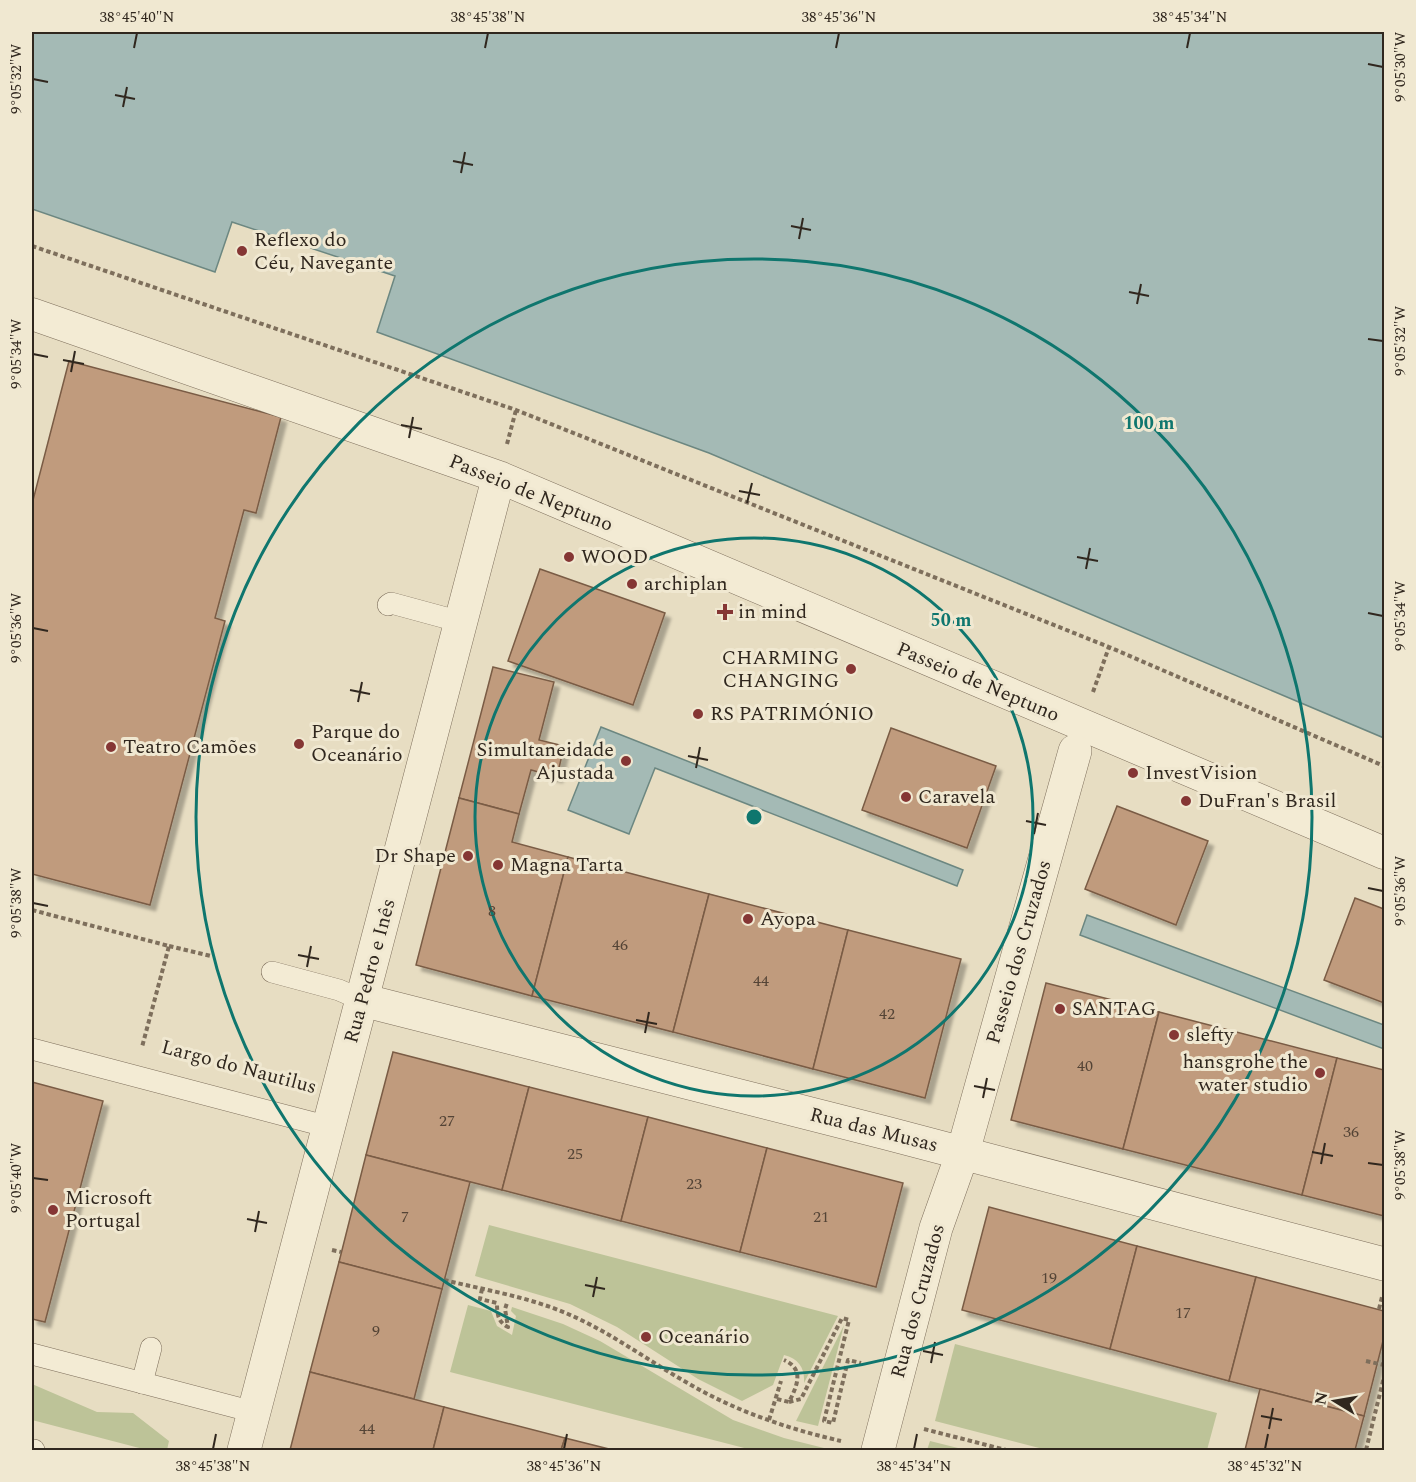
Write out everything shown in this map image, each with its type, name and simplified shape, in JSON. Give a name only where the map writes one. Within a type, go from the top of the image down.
[{"type":"street","name":"Passeio de Neptuno","points":[[32,314],[499,477],[1384,853]]},
{"type":"street","name":"Rua Pedro e Inês","points":[[244,1450],[495,491]]},
{"type":"street","name":"Passeio dos Cruzados","points":[[963,1152],[1075,751]]},
{"type":"street","name":"Rua das Musas","points":[[362,1000],[963,1152],[1384,1264]]},
{"type":"street","name":"Rua dos Cruzados","points":[[878,1450],[936,1228],[963,1152]]},
{"type":"lane","points":[[388,605],[391,603],[460,622]]},
{"type":"lane","points":[[272,972],[339,990],[362,1000]]},
{"type":"lane","points":[[32,1049],[329,1127]]},
{"type":"lane","points":[[142,1383],[152,1348]]},
{"type":"lane","points":[[32,1354],[254,1412]]},
{"type":"path","points":[[32,246],[516,410],[1109,647],[1384,766]]},
{"type":"path","points":[[32,910],[211,956]]},
{"type":"path","name":"Largo do Nautilus","points":[[140,1057],[169,946]]},
{"type":"path","points":[[444,1280],[567,1313],[609,1334],[691,1385],[738,1410],[841,1441]]},
{"type":"path","points":[[482,1289],[480,1299],[497,1303],[498,1317],[508,1327],[509,1320],[505,1309],[507,1303]]},
{"type":"path","points":[[777,1399],[789,1402],[801,1399],[842,1318],[849,1320],[824,1421],[833,1423],[848,1360],[861,1363]]},
{"type":"path","points":[[784,1360],[792,1364],[798,1372],[799,1382],[789,1402]]},
{"type":"path","points":[[1366,1361],[1384,1365]]},
{"type":"path","points":[[1366,1450],[1384,1377]]},
{"type":"path","points":[[769,1420],[781,1381]]},
{"type":"path","points":[[924,1429],[1006,1450]]},
{"type":"green space","points":[[489,1225],[838,1316],[804,1383],[800,1365],[794,1359],[784,1355],[773,1385],[742,1401],[698,1379],[617,1327],[570,1304],[475,1276]]},
{"type":"green space","points":[[468,1305],[491,1311],[497,1326],[512,1335],[516,1316],[511,1311],[512,1307],[563,1324],[600,1341],[733,1420],[784,1438],[832,1450],[752,1450],[450,1372]]},
{"type":"green space","points":[[844,1325],[818,1426],[796,1421]]},
{"type":"green space","points":[[955,1344],[1217,1413],[1207,1450],[1047,1450],[935,1421]]},
{"type":"green space","points":[[32,1384],[97,1412],[133,1413],[169,1441],[167,1450],[147,1450],[32,1420]]},
{"type":"green space","points":[[930,1441],[966,1450],[927,1450]]},
{"type":"water","points":[[32,32],[1384,32],[1384,738],[709,453],[377,332],[395,276],[232,222],[215,272],[32,209]]},
{"type":"water","points":[[601,727],[963,870],[957,886],[655,768],[629,834],[568,810]]},
{"type":"water","points":[[1087,915],[1384,1025],[1384,1049],[1080,935]]},
{"type":"building","name":"Teatro Camões","points":[[69,361],[281,417],[256,513],[244,510],[215,618],[225,621],[150,905],[32,874],[32,504]]},
{"type":"building","points":[[540,569],[665,613],[633,705],[508,661]]},
{"type":"building","points":[[493,667],[554,682],[539,740],[564,746],[557,777],[531,770],[519,814],[459,798]]},
{"type":"building","points":[[891,728],[996,766],[967,848],[862,810]]},
{"type":"building","points":[[459,798],[519,814],[512,842],[568,857],[532,996],[416,965]]},
{"type":"building","points":[[1117,806],[1208,841],[1176,925],[1085,889]]},
{"type":"building","points":[[568,857],[709,894],[673,1032],[532,996]]},
{"type":"building","points":[[709,894],[848,930],[813,1069],[673,1032]]},
{"type":"building","points":[[1355,898],[1384,909],[1384,1003],[1324,980]]},
{"type":"building","points":[[848,930],[961,959],[925,1098],[813,1069]]},
{"type":"building","points":[[1046,983],[1159,1012],[1123,1149],[1011,1120]]},
{"type":"building","points":[[1159,1012],[1337,1058],[1302,1195],[1123,1149]]},
{"type":"building","points":[[393,1052],[529,1087],[502,1190],[366,1155]]},
{"type":"building","points":[[1337,1058],[1384,1070],[1384,1216],[1302,1195]]},
{"type":"building","name":"Microsoft Portugal","points":[[32,1082],[103,1101],[45,1322],[32,1319]]},
{"type":"building","points":[[529,1087],[648,1117],[621,1221],[502,1190]]},
{"type":"building","points":[[648,1117],[767,1148],[740,1252],[621,1221]]},
{"type":"building","points":[[767,1148],[903,1183],[876,1287],[740,1252]]},
{"type":"building","points":[[366,1155],[470,1182],[442,1289],[339,1262]]},
{"type":"building","points":[[989,1207],[1137,1246],[1110,1349],[962,1310]]},
{"type":"building","points":[[1137,1246],[1256,1277],[1229,1381],[1110,1349]]},
{"type":"building","points":[[339,1262],[442,1289],[414,1399],[310,1372]]},
{"type":"building","points":[[1256,1277],[1384,1311],[1384,1337],[1364,1416],[1229,1381]]},
{"type":"building","points":[[310,1372],[444,1407],[433,1450],[290,1450]]},
{"type":"building","points":[[1260,1389],[1364,1416],[1355,1450],[1245,1450]]},
{"type":"building","points":[[444,1407],[565,1438],[561,1450],[433,1450]]},
{"type":"building","points":[[565,1438],[613,1450],[561,1450]]},
{"type":"place","name":"Reflexo do Céu, Navegante","points":[[242,251]]},
{"type":"place","name":"WOOD","points":[[569,557]]},
{"type":"place","name":"archiplan","points":[[632,584]]},
{"type":"place","name":"in mind","points":[[725,612]]},
{"type":"place","name":"CHARMING CHANGING","points":[[851,669]]},
{"type":"place","name":"RS PATRIMÓNIO","points":[[698,714]]},
{"type":"place","name":"Parque do Oceanário","points":[[299,744]]},
{"type":"place","name":"Teatro Camões","points":[[111,747]]},
{"type":"place","name":"Simultaneidade Ajustada","points":[[626,761]]},
{"type":"place","name":"InvestVision","points":[[1133,773]]},
{"type":"place","name":"Caravela","points":[[906,797]]},
{"type":"place","name":"DuFran's Brasil","points":[[1186,801]]},
{"type":"place","name":"Dr Shape","points":[[468,856]]},
{"type":"place","name":"Magna Tarta","points":[[498,865]]},
{"type":"place","name":"Ayopa","points":[[748,919]]},
{"type":"place","name":"SANTAG","points":[[1060,1009]]},
{"type":"place","name":"slefty","points":[[1174,1035]]},
{"type":"place","name":"hansgrohe the water studio","points":[[1320,1073]]},
{"type":"place","name":"Microsoft Portugal","points":[[53,1210]]},
{"type":"place","name":"Oceanário","points":[[646,1337]]}]
